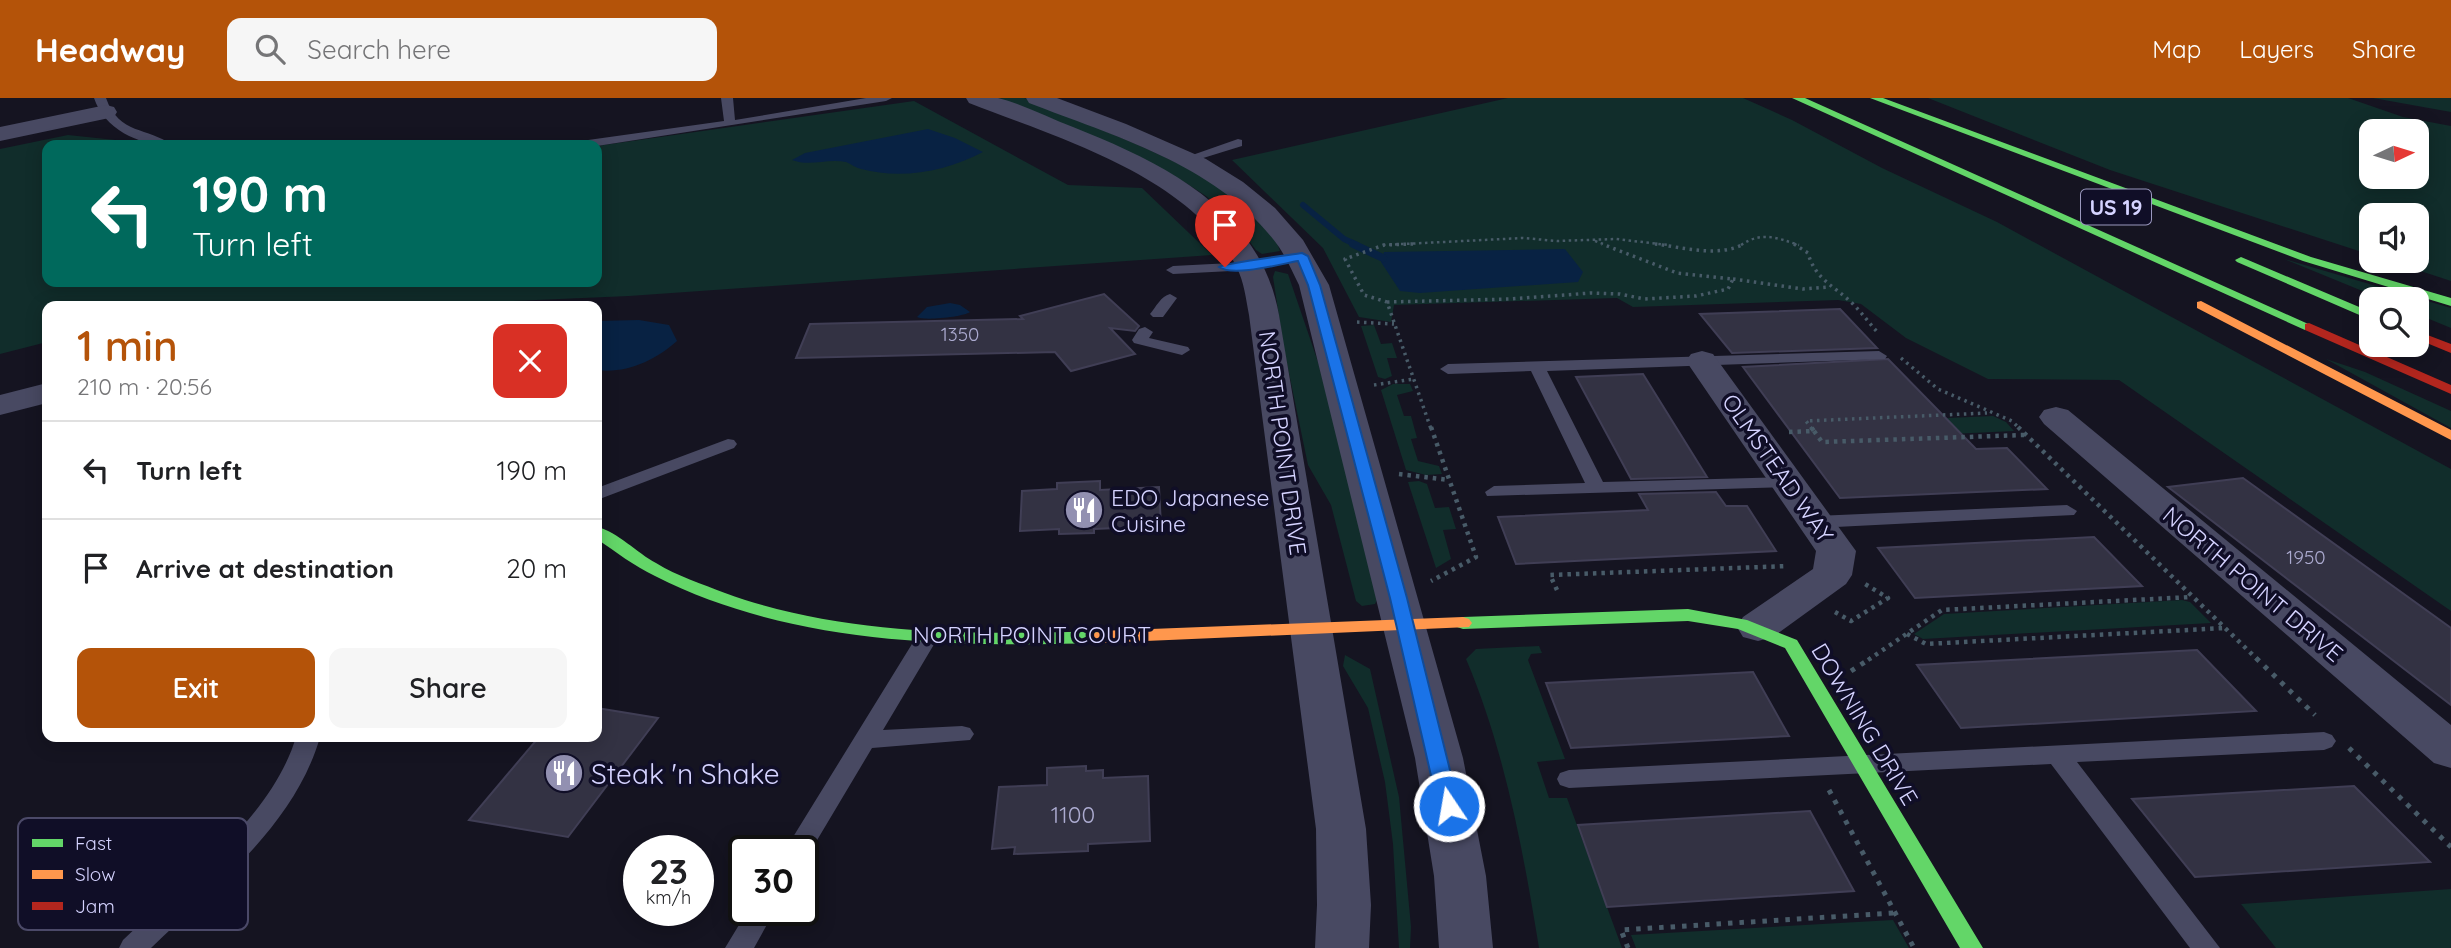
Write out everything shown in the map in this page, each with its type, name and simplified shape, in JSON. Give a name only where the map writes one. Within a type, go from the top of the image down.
[{"type":"main road","name":"US 19","points":[[1797,98],[2451,390]]},
{"type":"main road","name":"US 19","points":[[1861,98],[2087,195]]},
{"type":"main road","points":[[1875,98],[2270,246],[2451,302]]},
{"type":"main road","points":[[2013,195],[2043,224],[2080,243]]},
{"type":"main road","points":[[2223,253],[2359,311]]},
{"type":"main road","points":[[2190,299],[2451,436]]},
{"type":"main road","points":[[2429,340],[2451,349]]},
{"type":"main road","name":"NORTH POINT COURT","points":[[602,536],[624,553],[658,572],[743,606],[846,629],[928,636],[1028,638],[1405,624]]},
{"type":"main road","name":"DOWNING DRIVE","points":[[1405,624],[1688,615],[1735,620],[1759,627],[1791,644],[1972,948]]},
{"type":"street","name":"NORTH POINT DRIVE","points":[[977,98],[1116,155],[1178,188],[1221,223],[1251,266],[1260,290],[1341,829],[1344,905],[1342,948]]},
{"type":"street","points":[[1037,98],[1187,159],[1246,195],[1287,235],[1302,256],[1314,285],[1439,758],[1454,829],[1465,912],[1466,948]]},
{"type":"street","points":[[0,124],[102,104]]},
{"type":"street","points":[[0,134],[102,104]]},
{"type":"street","name":"OLMSTEAD WAY","points":[[1702,361],[1836,551],[1832,575],[1759,627]]},
{"type":"street","points":[[0,386],[42,379]]},
{"type":"street","points":[[0,405],[42,394]]},
{"type":"street","name":"NORTH POINT DRIVE","points":[[2041,426],[2451,751]]},
{"type":"lane","points":[[727,98],[730,124]]},
{"type":"lane","points":[[793,98],[797,114]]},
{"type":"lane","points":[[602,142],[797,114],[886,98]]},
{"type":"lane","points":[[102,104],[127,129],[154,140]]},
{"type":"lane","points":[[1187,159],[1238,143]]},
{"type":"lane","points":[[1173,270],[1251,266],[1302,256]]},
{"type":"lane","points":[[1158,314],[1170,298]]},
{"type":"lane","points":[[1145,332],[1140,340],[1182,350]]},
{"type":"lane","points":[[1448,369],[1702,361],[1887,350]]},
{"type":"lane","points":[[1536,366],[1597,488]]},
{"type":"lane","points":[[602,492],[728,444]]},
{"type":"lane","points":[[1494,492],[1787,481]]},
{"type":"lane","points":[[1816,522],[2067,511]]},
{"type":"lane","points":[[807,835],[928,636]]},
{"type":"lane","points":[[865,740],[962,734]]},
{"type":"lane","points":[[1569,779],[2058,755],[2330,736]]},
{"type":"lane","points":[[248,834],[271,811],[306,755],[307,742]]},
{"type":"lane","points":[[2058,755],[2206,948]]},
{"type":"lane","points":[[739,948],[752,926]]},
{"type":"lane","points":[[133,948],[151,930]]},
{"type":"path","points":[[1733,279],[1728,289],[1711,295],[1667,298],[1651,296],[1644,299],[1617,294],[1387,302],[1364,295],[1345,259],[1384,245],[1523,238],[1644,241],[1682,250],[1740,246],[1753,237],[1765,235],[1799,245],[1808,253],[1812,268],[1829,287],[1852,303],[1887,350],[1912,371],[1947,396],[2012,421],[2041,426],[2193,597],[2330,736],[2451,847]]},
{"type":"path","points":[[1594,241],[1677,272],[1803,289],[1829,287]]},
{"type":"path","points":[[1387,302],[1476,557],[1430,581]]},
{"type":"path","points":[[1352,323],[1376,321],[1395,324]]},
{"type":"path","points":[[1374,385],[1413,379]]},
{"type":"path","points":[[1991,413],[1806,421],[1822,442],[2041,426]]},
{"type":"path","points":[[1781,433],[1814,431]]},
{"type":"path","points":[[1399,474],[1449,480]]},
{"type":"path","points":[[1557,590],[1550,575],[1777,564],[1794,567],[1783,574]]},
{"type":"path","points":[[1543,591],[1571,590]]},
{"type":"path","points":[[1851,671],[1942,610],[2193,597]]},
{"type":"path","points":[[1907,634],[1926,644],[2225,628]]},
{"type":"path","points":[[1816,767],[1913,948]]},
{"type":"path","points":[[1628,948],[1621,930],[1895,913]]},
{"type":"green space","points":[[992,98],[1024,98],[1039,102],[1195,172],[1249,208],[1268,229],[1280,251],[1262,254],[1256,250],[1233,220],[1206,196],[1153,165]]},
{"type":"green space","points":[[1508,98],[1743,98],[1997,222],[2451,469],[2451,611],[2119,380],[1988,379],[1906,338],[1861,304],[1838,300],[1633,307],[1617,298],[1394,305],[1391,322],[1359,317],[1323,248],[1232,160]]},
{"type":"green space","points":[[1928,98],[2348,98],[2414,119],[2359,119],[2359,189],[2429,189],[2429,122],[2451,126],[2451,281],[2427,273],[2429,273],[2429,203],[2359,203],[2359,251],[2110,170]]},
{"type":"green space","points":[[2373,98],[2451,98],[2451,112]]},
{"type":"green space","points":[[914,101],[1068,185],[1142,188],[1212,255],[629,296],[512,301],[42,301],[42,343],[0,354],[0,149],[42,140],[42,287],[602,287],[602,145]]},
{"type":"green space","points":[[68,135],[116,140],[44,140]]},
{"type":"green space","points":[[2284,259],[2379,287],[2359,287],[2359,290]]},
{"type":"green space","points":[[1275,271],[1288,274],[1318,362],[1379,596],[1375,604],[1362,606],[1356,601],[1331,505],[1308,465],[1284,349],[1273,277]]},
{"type":"green space","points":[[2429,302],[2451,308],[2451,328],[2429,319]]},
{"type":"green space","points":[[1374,325],[1381,344],[1392,343],[1397,358],[1387,358],[1392,376],[1385,379],[1378,377],[1361,326]]},
{"type":"green space","points":[[2326,359],[2365,372],[2451,411],[2451,428]]},
{"type":"green space","points":[[1393,384],[1410,384],[1413,391],[1397,395],[1404,416],[1411,416],[1417,438],[1411,439],[1418,461],[1439,466],[1442,474],[1426,475],[1406,470],[1381,390]]},
{"type":"green space","points":[[1993,416],[2006,422],[2014,431],[1825,440],[1812,424]]},
{"type":"green space","points":[[1419,481],[1427,484],[1435,508],[1449,507],[1456,529],[1443,530],[1451,559],[1436,568],[1408,482]]},
{"type":"green space","points":[[2182,600],[2190,602],[2211,623],[1923,639],[1914,634],[1944,614]]},
{"type":"green space","points":[[1539,646],[1542,653],[1531,654],[1528,660],[1565,759],[1537,762],[1549,798],[1567,798],[1622,948],[1539,948],[1519,838],[1502,765],[1492,729],[1466,659],[1476,649]]},
{"type":"green space","points":[[1345,655],[1370,669],[1399,797],[1411,927],[1410,948],[1399,948],[1393,844],[1385,782],[1368,708],[1343,666]]},
{"type":"green space","points":[[2451,889],[2451,948],[2276,948],[2241,904]]},
{"type":"green space","points":[[1893,920],[1909,948],[1636,948],[1631,935]]},
{"type":"water","points":[[928,129],[955,138],[983,152],[939,169],[892,174],[839,161],[805,163],[792,160],[805,153]]},
{"type":"water","points":[[1565,249],[1583,272],[1578,282],[1420,293],[1400,291],[1381,262],[1384,252]]},
{"type":"water","points":[[950,303],[960,305],[970,312],[944,318],[917,317],[927,307]]},
{"type":"water","points":[[639,320],[669,325],[677,341],[660,354],[630,368],[602,370],[602,321]]},
{"type":"building","points":[[1104,294],[1139,326],[1135,331],[1110,328],[1135,354],[1071,371],[1055,352],[796,358],[810,324],[1023,319],[1020,316]]},
{"type":"building","points":[[1840,309],[1877,348],[1732,353],[1700,314]]},
{"type":"building","points":[[1888,359],[1976,449],[2007,448],[2047,489],[1840,498],[1743,367]]},
{"type":"building","points":[[1643,374],[1707,477],[1631,479],[1576,377]]},
{"type":"building","points":[[2243,478],[2451,628],[2451,705],[2168,487]]},
{"type":"building","points":[[1100,481],[1100,490],[1159,487],[1161,526],[1094,529],[1094,533],[1059,534],[1059,529],[1020,531],[1022,491],[1057,489],[1057,483]]},
{"type":"building","points":[[1716,492],[1726,506],[1747,506],[1776,551],[1516,564],[1498,517],[1648,510],[1639,494]]},
{"type":"building","points":[[2094,537],[2142,586],[1915,598],[1878,548]]},
{"type":"building","points":[[2197,650],[2256,711],[1961,728],[1917,665]]},
{"type":"building","points":[[1753,672],[1789,736],[1571,748],[1546,683]]},
{"type":"building","name":"Steak 'n Shake","points":[[602,709],[658,718],[568,837],[469,820],[535,742],[602,742]]},
{"type":"building","points":[[1086,766],[1086,771],[1103,770],[1103,778],[1148,776],[1150,841],[1088,844],[1088,851],[1014,854],[1015,847],[992,849],[999,787],[1047,785],[1047,768]]},
{"type":"building","points":[[2354,786],[2430,862],[2195,877],[2132,799]]},
{"type":"building","points":[[1810,811],[1854,891],[1607,907],[1578,825]]},
{"type":"waterway","points":[[1303,205],[1344,239],[1357,245]]},
{"type":"waterway","points":[[1353,244],[1383,258]]},
{"type":"traffic: fast","points":[[1797,98],[2309,327]]},
{"type":"traffic: fast","points":[[1875,98],[2307,259],[2451,302]]},
{"type":"traffic: fast","points":[[2241,260],[2359,311]]},
{"type":"traffic: fast","points":[[602,535],[660,573],[721,597],[773,613],[880,632],[935,637],[1100,637]]},
{"type":"traffic: fast","points":[[1463,623],[1688,615],[1741,624],[1791,644],[1972,948]]},
{"type":"traffic: slow","points":[[2201,305],[2451,436]]},
{"type":"traffic: slow","points":[[1100,637],[1463,623]]},
{"type":"traffic: jam","points":[[2309,327],[2451,390]]},
{"type":"traffic: jam","points":[[2429,340],[2451,349]]},
{"type":"place","name":"EDO Japanese Cuisine","points":[[1084,510]]},
{"type":"place","name":"Steak 'n Shake","points":[[564,773]]},
{"type":"route","points":[[1225,267],[1251,266],[1302,256],[1304,259],[1314,285],[1398,598],[1449,806]]}]
